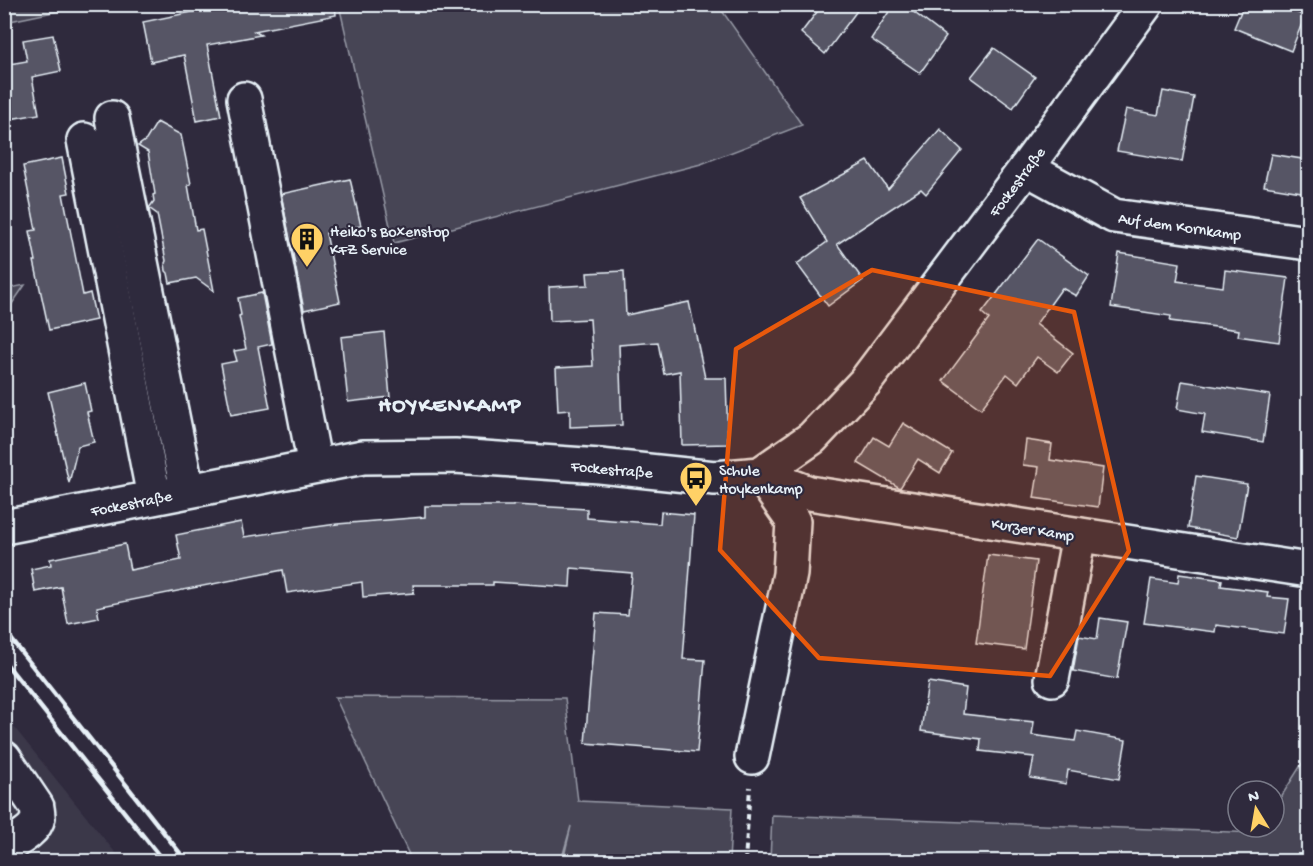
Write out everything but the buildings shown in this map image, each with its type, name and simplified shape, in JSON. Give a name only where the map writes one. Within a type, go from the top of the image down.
[{"type":"street","name":"Fockestraße","points":[[4,527],[363,457],[455,456],[600,466],[715,478],[760,474],[812,438],[865,382],[1146,4]]},
{"type":"street","points":[[244,99],[315,466]]},
{"type":"street","points":[[112,118],[187,490]]},
{"type":"street","points":[[84,140],[154,497]]},
{"type":"street","name":"Auf dem Kornkamp","points":[[1026,168],[1114,216],[1308,243]]},
{"type":"street","points":[[752,757],[790,574],[793,521],[760,474]]},
{"type":"street","name":"Kurzer Kamp","points":[[760,474],[809,493],[1308,570]]},
{"type":"street","points":[[1052,678],[1078,535]]},
{"type":"street","points":[[4,758],[29,792],[37,807],[38,816],[36,823],[28,832],[4,848]]},
{"type":"path","points":[[745,861],[752,757]]},
{"type":"highlighted area","points":[[872,270],[1074,312],[1129,551],[1050,676],[819,658],[720,550],[736,349]]},
{"type":"shaded area","points":[[5,4],[72,5],[73,8],[5,22]]},
{"type":"shaded area","points":[[339,5],[718,5],[802,125],[701,164],[394,243]]},
{"type":"shaded area","points":[[25,285],[5,314],[5,289]]},
{"type":"shaded area","points":[[335,697],[565,698],[578,801],[732,808],[729,861],[563,861],[571,826],[561,861],[412,861]]},
{"type":"shaded area","points":[[5,716],[122,861],[5,861]]},
{"type":"shaded area","points":[[1308,754],[1308,861],[770,861],[772,815],[1226,832],[1226,839],[1286,839],[1286,789]]},
{"type":"railway","points":[[4,630],[187,862]]},
{"type":"railway","points":[[4,661],[164,862]]},
{"type":"place","name":"Heiko's Boxenstop KFZ Service","points":[[307,268]]},
{"type":"place","name":"Schule Hoykenkamp","points":[[696,507]]},
{"type":"district","name":"HOYKENKAMP","points":[[450,403]]}]
